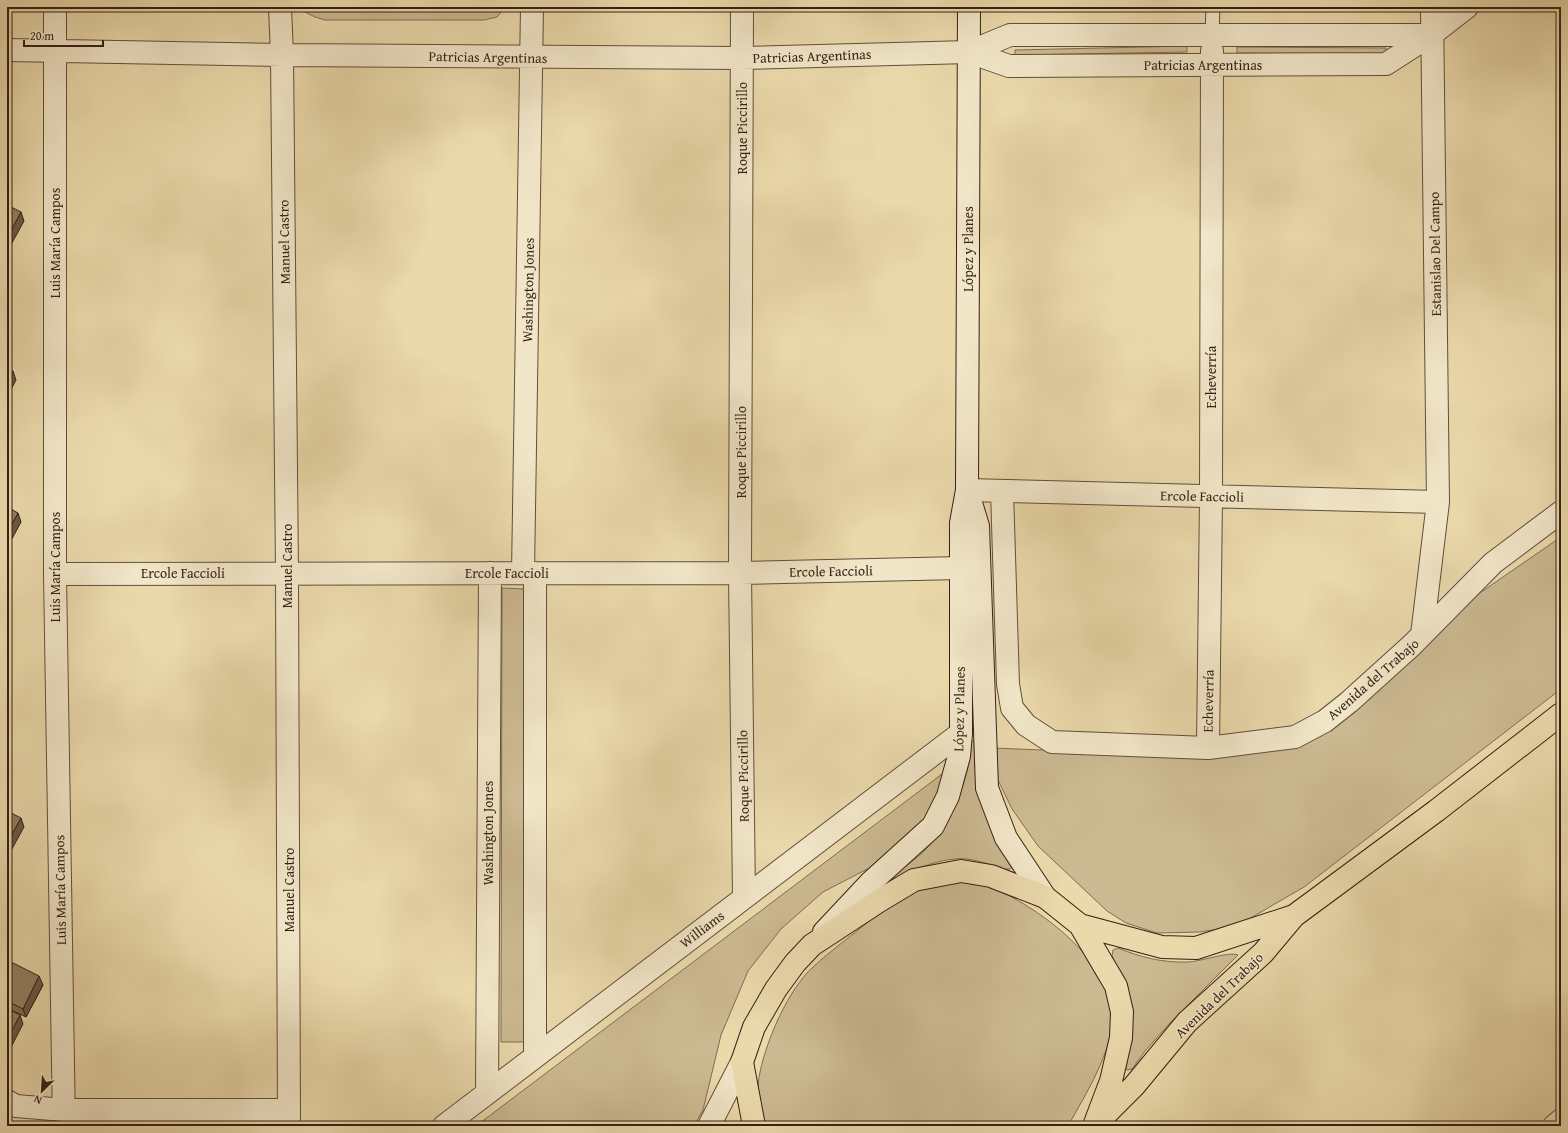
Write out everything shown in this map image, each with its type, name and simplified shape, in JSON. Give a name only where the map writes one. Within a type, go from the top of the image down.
[{"type":"main road","name":"Avenida del Trabajo","points":[[1094,1126],[1134,1086],[1187,1022],[1263,952],[1294,916],[1436,812],[1561,714]]},
{"type":"main road","points":[[754,1126],[742,1062],[754,1027],[776,988],[795,963],[812,945],[914,880],[961,871],[992,876],[1045,897],[1080,925],[1116,986],[1122,1012],[1121,1038],[1111,1081],[1094,1126]]},
{"type":"main road","name":"Avenida del Trabajo","points":[[1080,925],[1162,947],[1196,948],[1294,916]]},
{"type":"street","name":"Luis María Campos","points":[[55,7],[55,574],[64,1118]]},
{"type":"street","name":"Manuel Castro","points":[[280,7],[282,55],[288,573],[289,1118]]},
{"type":"street","name":"Washington Jones","points":[[532,7],[529,573],[535,1057]]},
{"type":"street","name":"Roque Piccirillo","points":[[742,7],[740,573],[744,897]]},
{"type":"street","name":"López y Planes","points":[[812,945],[870,883],[933,826],[948,796],[959,756],[961,733],[961,523],[966,490],[969,7]]},
{"type":"street","name":"Estanislao Del Campo","points":[[1422,635],[1438,502],[1431,35],[1432,7]]},
{"type":"street","name":"Patricias Argentinas","points":[[969,52],[1008,66],[1386,64],[1431,35],[1467,7]]},
{"type":"street","name":"Patricias Argentinas","points":[[7,50],[532,58],[742,58],[969,52],[1010,35],[1431,35]]},
{"type":"street","name":"Echeverría","points":[[1208,748],[1211,497],[1212,35]]},
{"type":"street","name":"López y Planes","points":[[966,490],[978,526],[987,788],[1006,838],[1045,897]]},
{"type":"street","name":"Ercole Faccioli","points":[[966,490],[1438,502]]},
{"type":"street","name":"Avenida del Trabajo","points":[[1002,491],[1008,684],[1012,708],[1026,725],[1052,742],[1208,748],[1295,737],[1325,721],[1349,702],[1422,635],[1493,563],[1561,512]]},
{"type":"street","name":"Ercole Faccioli","points":[[55,574],[740,573],[960,568]]},
{"type":"street","name":"Washington Jones","points":[[487,1094],[490,573]]},
{"type":"street","name":"Williams","points":[[444,1126],[961,733]]},
{"type":"street","points":[[709,1126],[742,1062]]},
{"type":"street","points":[[7,1101],[16,1106],[64,1118],[289,1118]]},
{"type":"street","points":[[1554,1126],[1561,1120]]},
{"type":"lane","name":"Echeverría","points":[[1212,35],[1213,7]]},
{"type":"shaded area","points":[[304,7],[505,7],[497,17],[484,20],[325,20],[305,12]]},
{"type":"shaded area","points":[[1187,46],[1187,52],[1015,55],[1015,50]]},
{"type":"shaded area","points":[[1237,47],[1386,48],[1386,54],[1237,53]]},
{"type":"shaded area","points":[[1561,537],[1561,689],[1304,887],[1237,926],[1200,932],[1157,933],[1126,923],[1107,911],[1038,846],[1012,809],[996,776],[993,748],[1210,757],[1300,745],[1474,597]]},
{"type":"shaded area","points":[[502,588],[525,589],[524,1042],[501,1042]]},
{"type":"shaded area","points":[[971,741],[974,741],[975,766],[979,793],[1013,866],[1010,869],[1004,869],[967,859],[948,860],[929,864],[893,879],[891,877],[925,850],[951,814],[963,785],[970,755]]},
{"type":"shaded area","points":[[942,774],[946,780],[936,804],[913,833],[881,862],[823,892],[781,929],[748,971],[721,1035],[703,1110],[694,1126],[480,1126],[480,1123]]},
{"type":"shaded area","points":[[963,881],[992,887],[1016,899],[1046,919],[1081,950],[1101,980],[1109,998],[1112,1015],[1108,1043],[1097,1072],[1068,1126],[763,1126],[758,1092],[763,1059],[773,1030],[795,988],[813,967],[894,902],[925,887]]},
{"type":"shaded area","points":[[1118,948],[1152,959],[1169,962],[1192,962],[1228,954],[1238,955],[1170,1023],[1145,1051],[1132,1069],[1127,1070],[1125,1065],[1124,982],[1112,956],[1113,950]]},
{"type":"building","points":[[7,205],[21,212],[7,238]]},
{"type":"building","points":[[7,368],[13,371],[7,382]]},
{"type":"building","points":[[7,507],[18,513],[7,533]]},
{"type":"building","points":[[7,811],[21,818],[7,843]]},
{"type":"building","points":[[7,960],[39,976],[23,1009],[7,1001]]},
{"type":"building","points":[[7,1009],[20,1015],[7,1040]]}]
